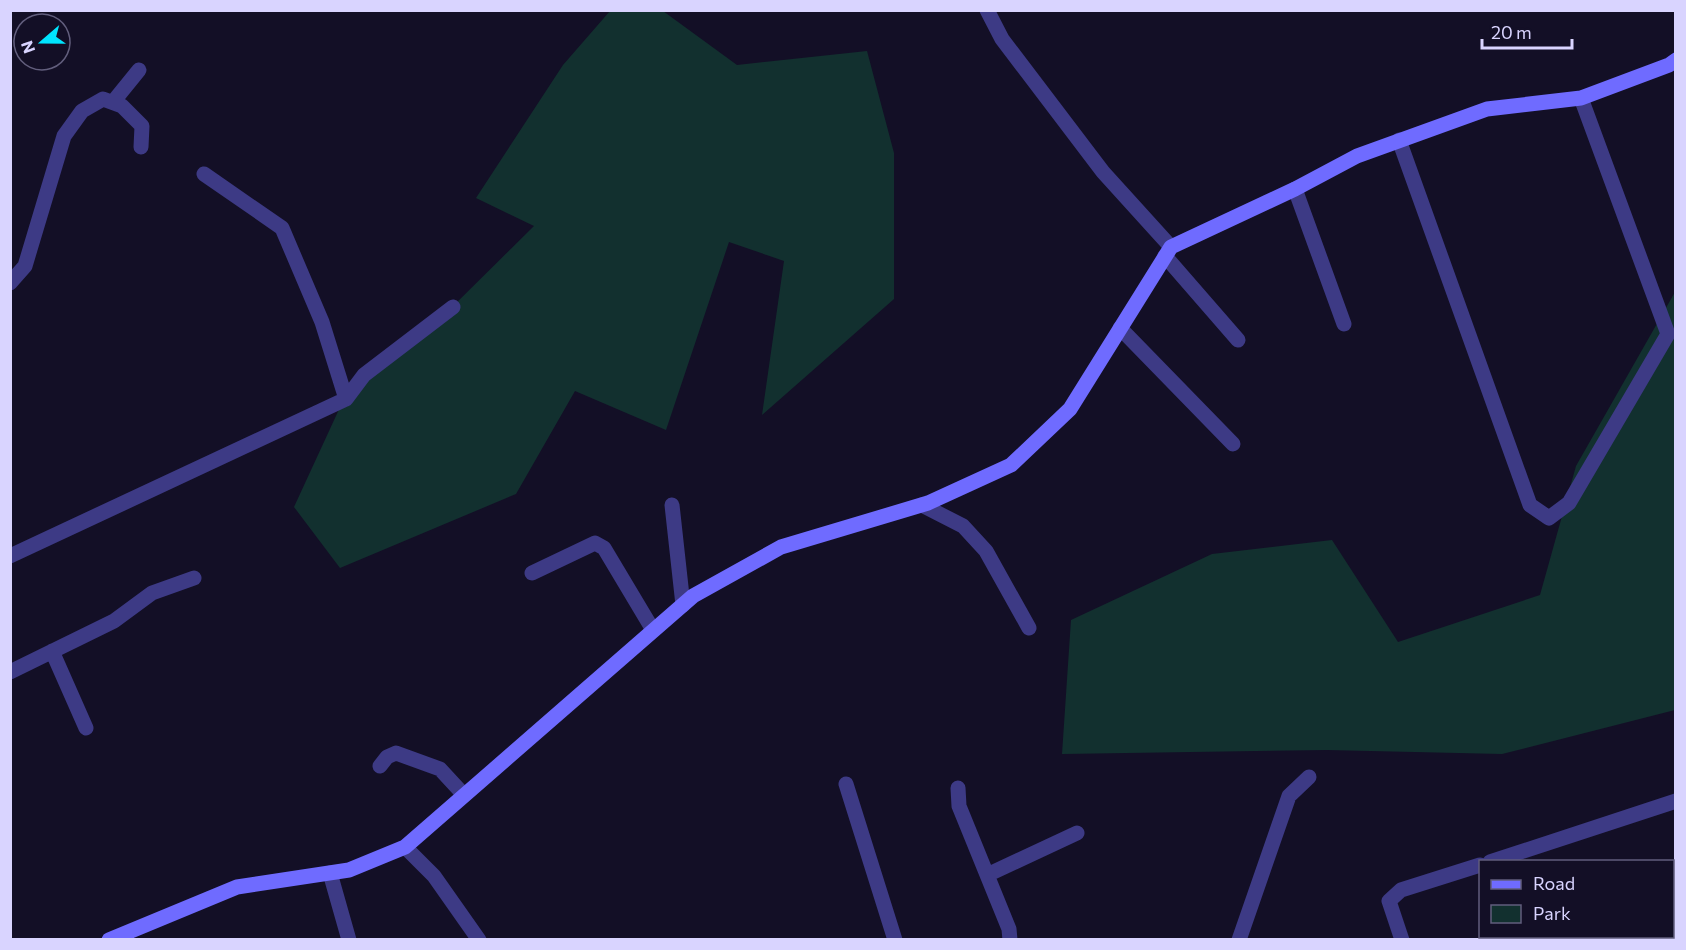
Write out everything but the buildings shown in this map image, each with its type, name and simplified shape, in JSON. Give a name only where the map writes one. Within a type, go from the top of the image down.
[{"type":"street","points":[[987,10],[1002,39],[1103,172],[1238,340]]},
{"type":"street","points":[[109,939],[237,887],[349,870],[405,847],[693,596],[782,547],[922,505],[1011,465],[1070,409],[1168,251],[1357,156],[1399,140],[1487,109],[1581,98],[1669,65],[1676,60]]},
{"type":"street","points":[[113,102],[139,70]]},
{"type":"street","points":[[1399,140],[1530,505],[1549,518],[1569,503],[1668,334],[1581,98]]},
{"type":"street","points":[[10,284],[25,266],[64,136],[82,111],[103,99],[122,106],[142,126],[141,147]]},
{"type":"street","points":[[204,174],[282,228],[322,322],[346,399]]},
{"type":"street","points":[[1295,189],[1344,324]]},
{"type":"street","points":[[10,556],[346,399],[364,375],[453,307]]},
{"type":"street","points":[[1120,328],[1233,444]]},
{"type":"street","points":[[922,505],[963,526],[986,551],[1029,628]]},
{"type":"street","points":[[672,506],[683,605]]},
{"type":"street","points":[[532,573],[596,543],[604,548],[653,630]]},
{"type":"street","points":[[10,672],[114,621],[152,593],[194,578]]},
{"type":"street","points":[[52,651],[86,728]]},
{"type":"street","points":[[380,766],[387,757],[396,753],[440,769],[465,795]]},
{"type":"street","points":[[1239,939],[1289,796],[1309,777]]},
{"type":"street","points":[[846,784],[896,939]]},
{"type":"street","points":[[958,788],[959,806],[1009,930],[1010,939]]},
{"type":"street","points":[[1493,860],[1676,801]]},
{"type":"street","points":[[987,875],[1077,833]]},
{"type":"street","points":[[405,847],[434,876],[478,939]]},
{"type":"street","points":[[1400,939],[1389,901],[1401,890],[1479,865]]},
{"type":"street","points":[[330,873],[349,939]]},
{"type":"green space","points":[[610,11],[663,11],[737,65],[867,51],[894,153],[894,299],[762,415],[784,261],[729,242],[666,430],[575,391],[516,494],[340,568],[294,507],[353,379],[442,317],[534,226],[476,198],[563,65]]},
{"type":"green space","points":[[1675,292],[1675,710],[1502,754],[1327,750],[1062,754],[1071,620],[1212,554],[1332,540],[1398,642],[1540,595],[1576,466]]}]
